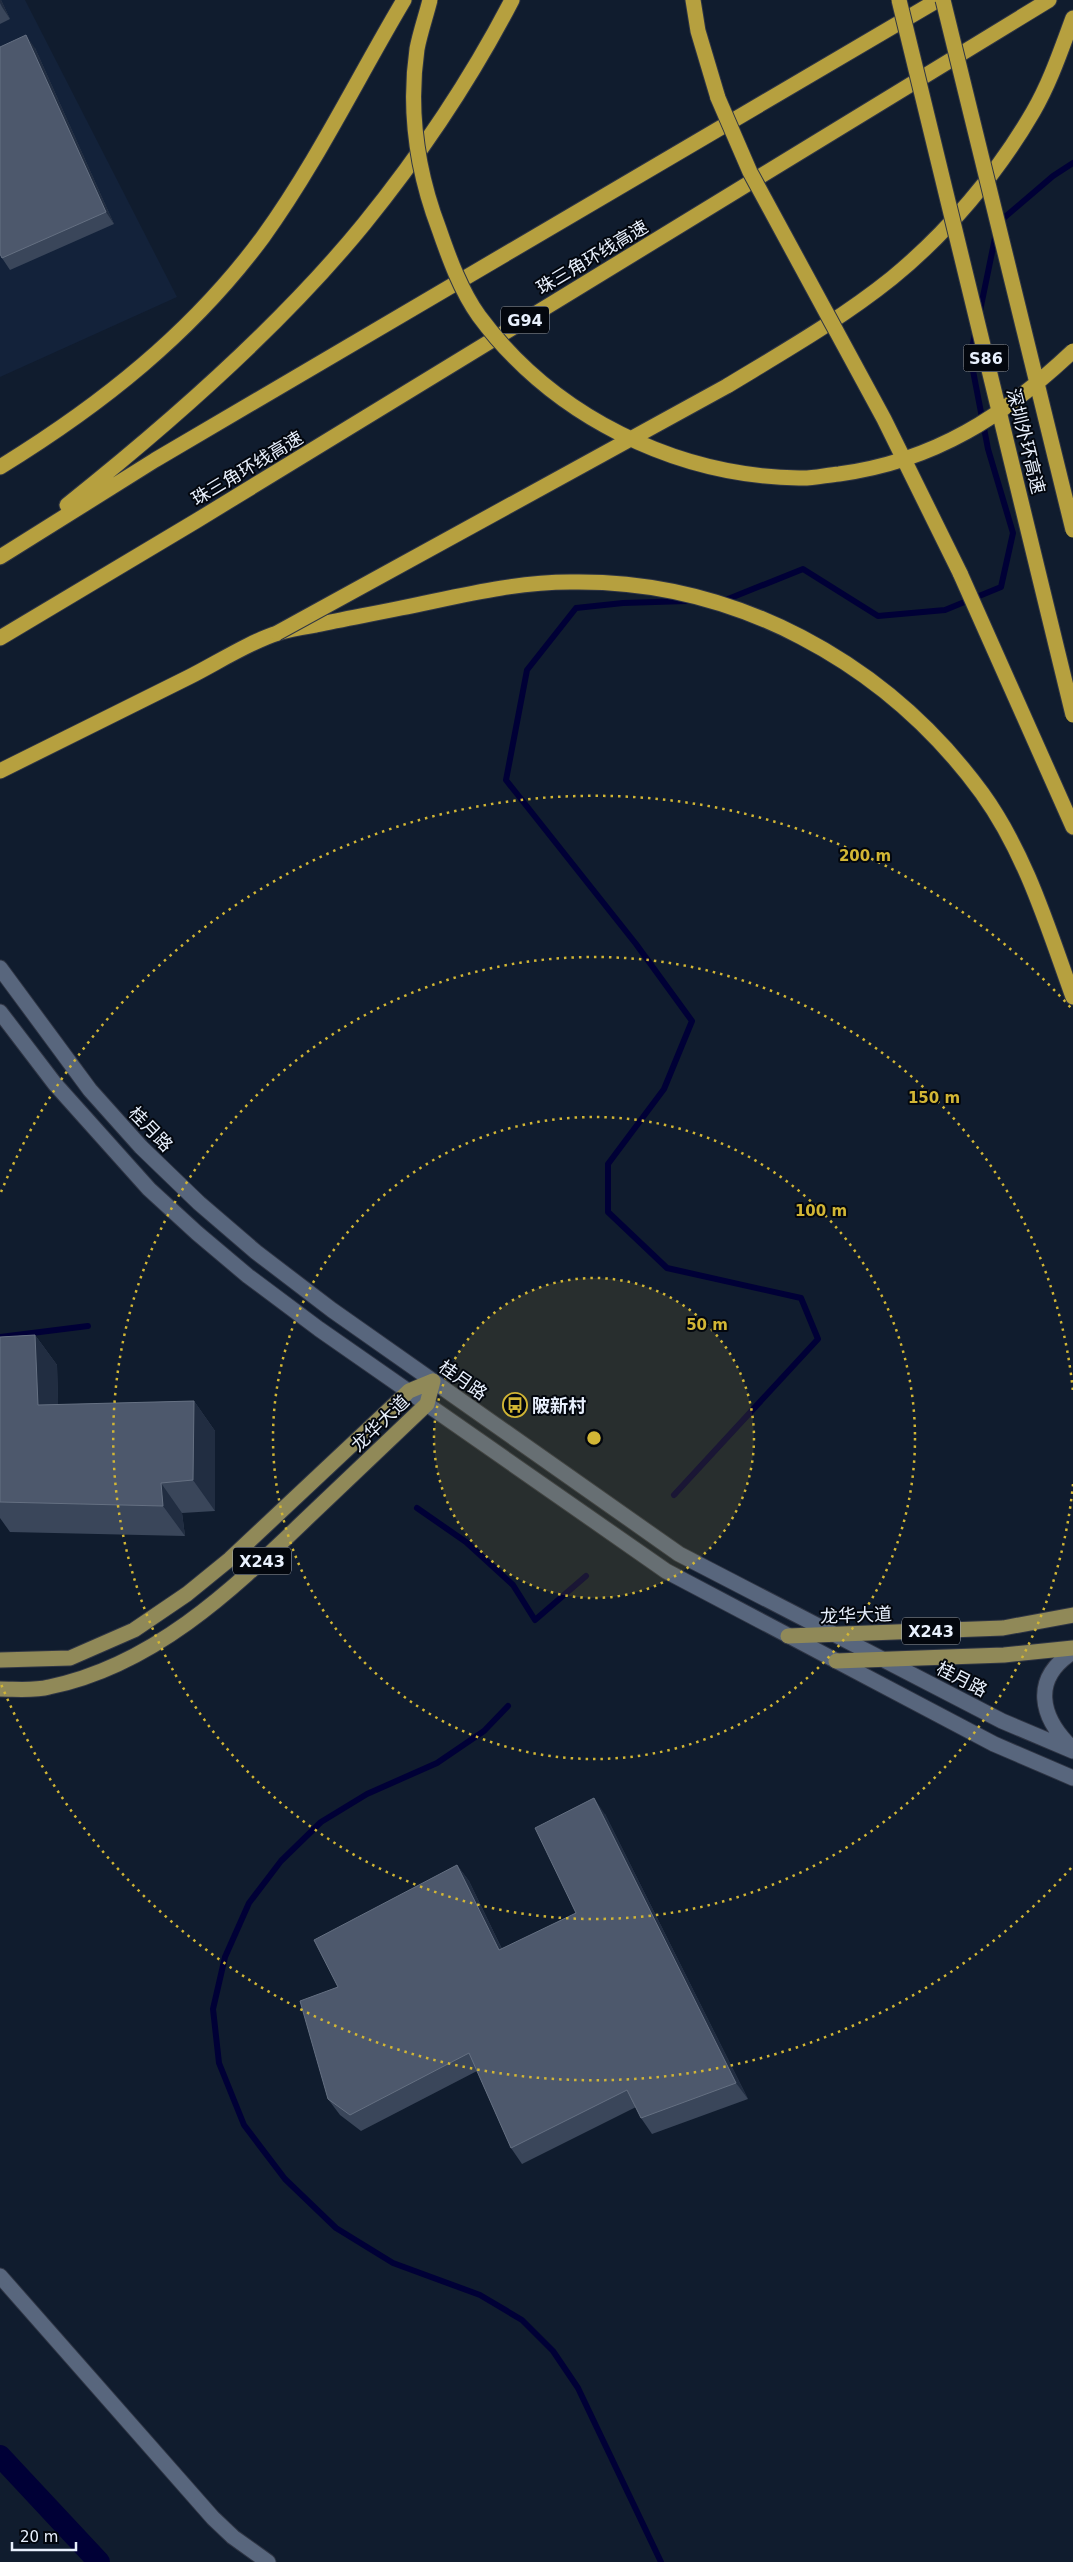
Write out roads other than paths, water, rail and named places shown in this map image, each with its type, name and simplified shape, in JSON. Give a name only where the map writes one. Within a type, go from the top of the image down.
[{"type":"highway","points":[[0,467],[108,394],[186,328],[224,286],[262,237],[296,188],[404,0]]},
{"type":"highway","points":[[430,0],[417,48],[414,88],[417,146],[420,172],[451,263],[478,314],[508,351],[546,386],[589,417],[628,440],[687,460],[748,474],[801,479],[866,470],[943,445],[991,419],[1035,388],[1073,351]]},
{"type":"highway","points":[[0,557],[114,468],[176,415],[327,266],[364,224],[406,168],[472,72],[512,0]]},
{"type":"highway","points":[[693,0],[706,64],[733,137],[770,211],[884,419],[923,495],[1073,827]]},
{"type":"highway","name":"深圳外环高速","points":[[899,0],[1073,716]]},
{"type":"highway","points":[[0,557],[155,460],[938,0]]},
{"type":"highway","name":"深圳外环高速","points":[[943,0],[1073,530]]},
{"type":"highway","name":"珠三角环线高速","points":[[0,638],[196,521],[1049,0]]},
{"type":"highway","points":[[0,771],[276,633],[727,386],[844,312],[892,278],[934,239],[1006,154],[1038,103],[1056,66],[1073,18]]},
{"type":"highway","points":[[276,633],[509,586],[569,582],[630,584],[690,594],[748,612],[803,636],[855,668],[903,705],[946,748],[983,795],[1015,847],[1036,895],[1073,997]]},
{"type":"main road","name":"桂月路","points":[[0,968],[90,1090],[141,1147],[193,1197],[263,1258],[332,1310],[679,1554],[1002,1720],[1073,1750]]},
{"type":"main road","points":[[0,1012],[55,1084],[98,1135],[149,1189],[197,1233],[303,1317],[666,1571],[994,1744],[1073,1778]]},
{"type":"main road","name":"龙华大道","points":[[0,1660],[70,1658],[134,1630],[187,1594],[230,1559],[409,1391],[433,1381]]},
{"type":"main road","name":"龙华大道","points":[[0,1689],[48,1688],[97,1674],[144,1652],[197,1617],[248,1574],[427,1404],[433,1381]]},
{"type":"main road","name":"龙华大道","points":[[788,1636],[1003,1628],[1073,1616]]},
{"type":"main road","name":"X243","points":[[836,1661],[1004,1655],[1073,1648]]},
{"type":"main road","points":[[1073,1652],[1058,1663],[1047,1676],[1044,1696],[1050,1718],[1060,1737],[1073,1750]]},
{"type":"main road","points":[[0,2276],[213,2518],[233,2536],[268,2562]]},
{"type":"waterway","points":[[998,223],[1053,176],[1073,163]]},
{"type":"waterway","points":[[980,311],[996,233]]},
{"type":"waterway","points":[[722,600],[803,569],[878,616],[945,610],[1001,587],[1013,533],[988,449],[970,355],[976,331]]},
{"type":"waterway","points":[[674,1495],[818,1339],[801,1298],[667,1268],[608,1212],[608,1164],[664,1089],[692,1021],[636,944],[506,780],[527,670],[576,608],[623,603],[687,601]]},
{"type":"waterway","points":[[0,1337],[88,1326]]},
{"type":"waterway","points":[[417,1508],[466,1542],[513,1585],[535,1620],[586,1576]]},
{"type":"waterway","points":[[508,1706],[484,1731],[437,1763],[367,1794],[321,1822],[281,1861],[249,1903],[225,1957],[213,2009],[219,2063],[244,2125],[285,2179],[336,2228],[393,2263],[480,2295],[522,2320],[553,2351],[578,2388],[661,2562]]},
{"type":"waterway","points":[[0,2456],[99,2562]]},
{"type":"place","name":"陂新村","points":[[515,1405]]}]
